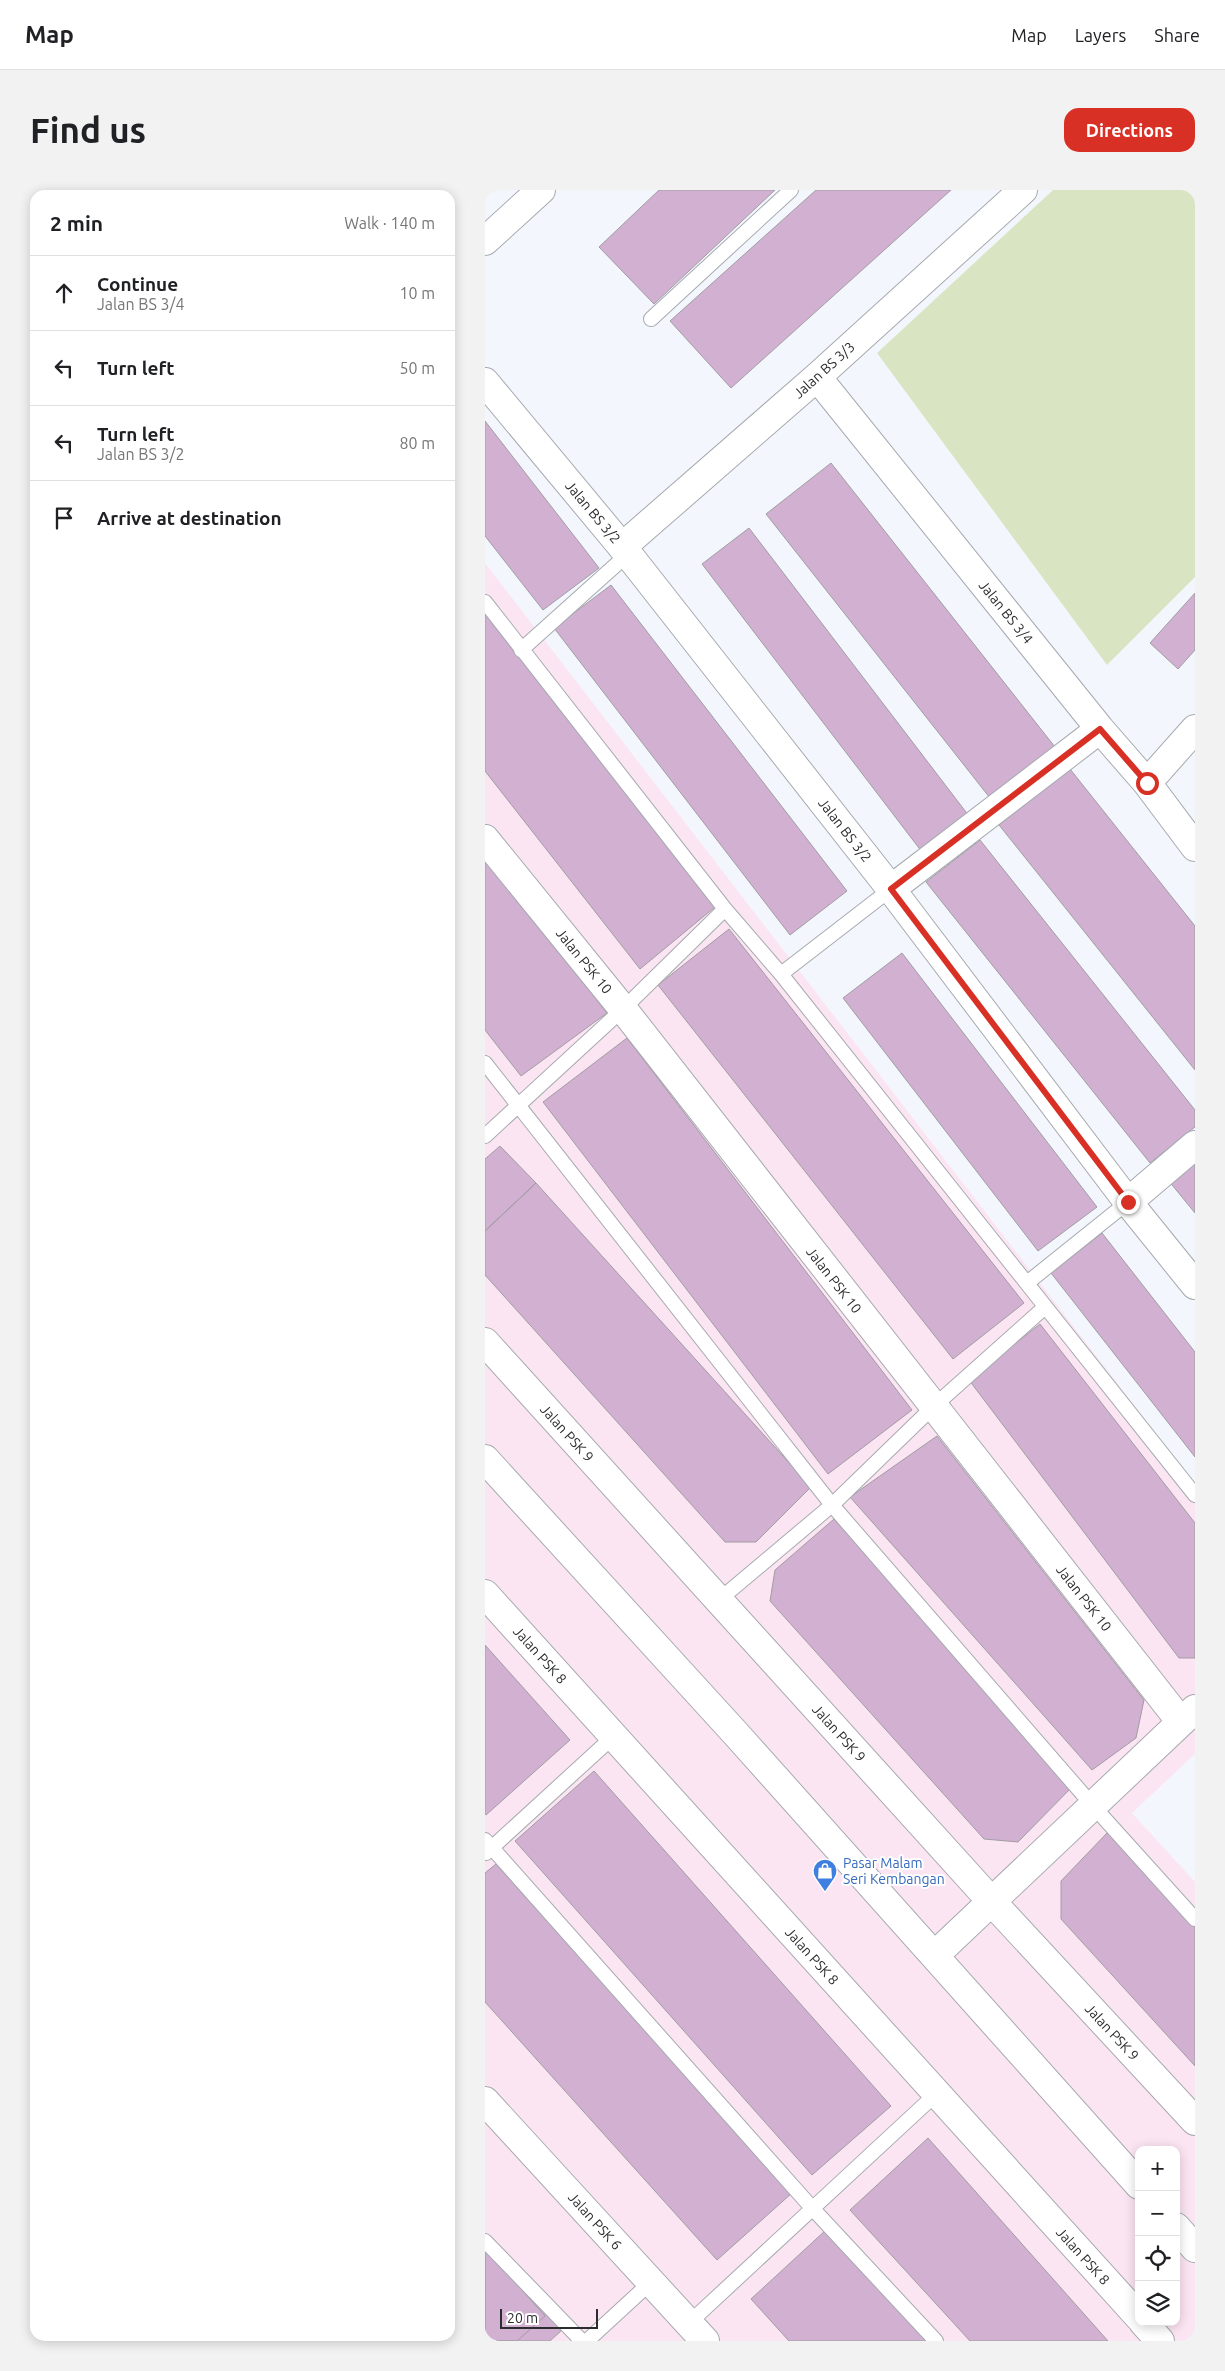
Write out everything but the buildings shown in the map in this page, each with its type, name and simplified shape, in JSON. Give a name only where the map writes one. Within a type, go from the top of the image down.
[{"type":"street","points":[[485,241],[541,190]]},
{"type":"street","name":"Jalan BS 3/3","points":[[625,550],[1023,190]]},
{"type":"street","name":"Jalan BS 3/4","points":[[817,377],[1100,729],[1147,783],[1195,847]]},
{"type":"street","name":"Jalan BS 3/2","points":[[485,382],[625,550],[891,889],[1128,1202],[1195,1285]]},
{"type":"street","points":[[891,889],[1100,729]]},
{"type":"street","points":[[1147,783],[1195,729]]},
{"type":"street","name":"Jalan PSK 10","points":[[485,839],[623,1009],[933,1407],[1188,1716]]},
{"type":"street","points":[[1128,1202],[1195,1145]]},
{"type":"street","name":"Jalan PSK 9","points":[[485,1342],[992,1902],[1195,2121]]},
{"type":"street","points":[[485,1459],[935,1955],[1135,2180]]},
{"type":"street","name":"Jalan PSK 8","points":[[485,1594],[1135,2313]]},
{"type":"street","points":[[935,1955],[1188,1716]]},
{"type":"street","name":"Jalan PSK 6","points":[[485,2101],[697,2332]]},
{"type":"street","points":[[1180,2231],[1195,2248]]},
{"type":"street","points":[[1147,2326],[1160,2341]]},
{"type":"lane","points":[[651,319],[791,190]]},
{"type":"lane","points":[[521,650],[625,550]]},
{"type":"lane","points":[[485,602],[725,909],[781,974],[1195,1495]]},
{"type":"lane","points":[[781,974],[891,889]]},
{"type":"lane","points":[[485,1136],[623,1009],[725,909]]},
{"type":"lane","points":[[485,1063],[832,1505],[1093,1807],[1195,1919]]},
{"type":"lane","points":[[1027,1283],[1128,1202]]},
{"type":"lane","points":[[719,1600],[832,1505],[933,1407],[1045,1307]]},
{"type":"lane","points":[[614,1736],[487,1847],[813,2209],[936,2341]]},
{"type":"lane","points":[[697,2332],[813,2209],[937,2094]]},
{"type":"lane","points":[[485,2241],[582,2341]]},
{"type":"lane","points":[[587,2341],[651,2282]]},
{"type":"shaded area","points":[[485,563],[1195,1484],[1195,1754],[1132,1813],[1195,1882],[1195,2341],[485,2341]]},
{"type":"green space","points":[[1053,190],[1195,190],[1195,577],[1107,665],[877,353]]},
{"type":"place","name":"Pasar Malam Seri Kembangan","points":[[825,1892]]},
{"type":"route","points":[[1128,1202],[891,889],[1100,729],[1147,783]]}]
